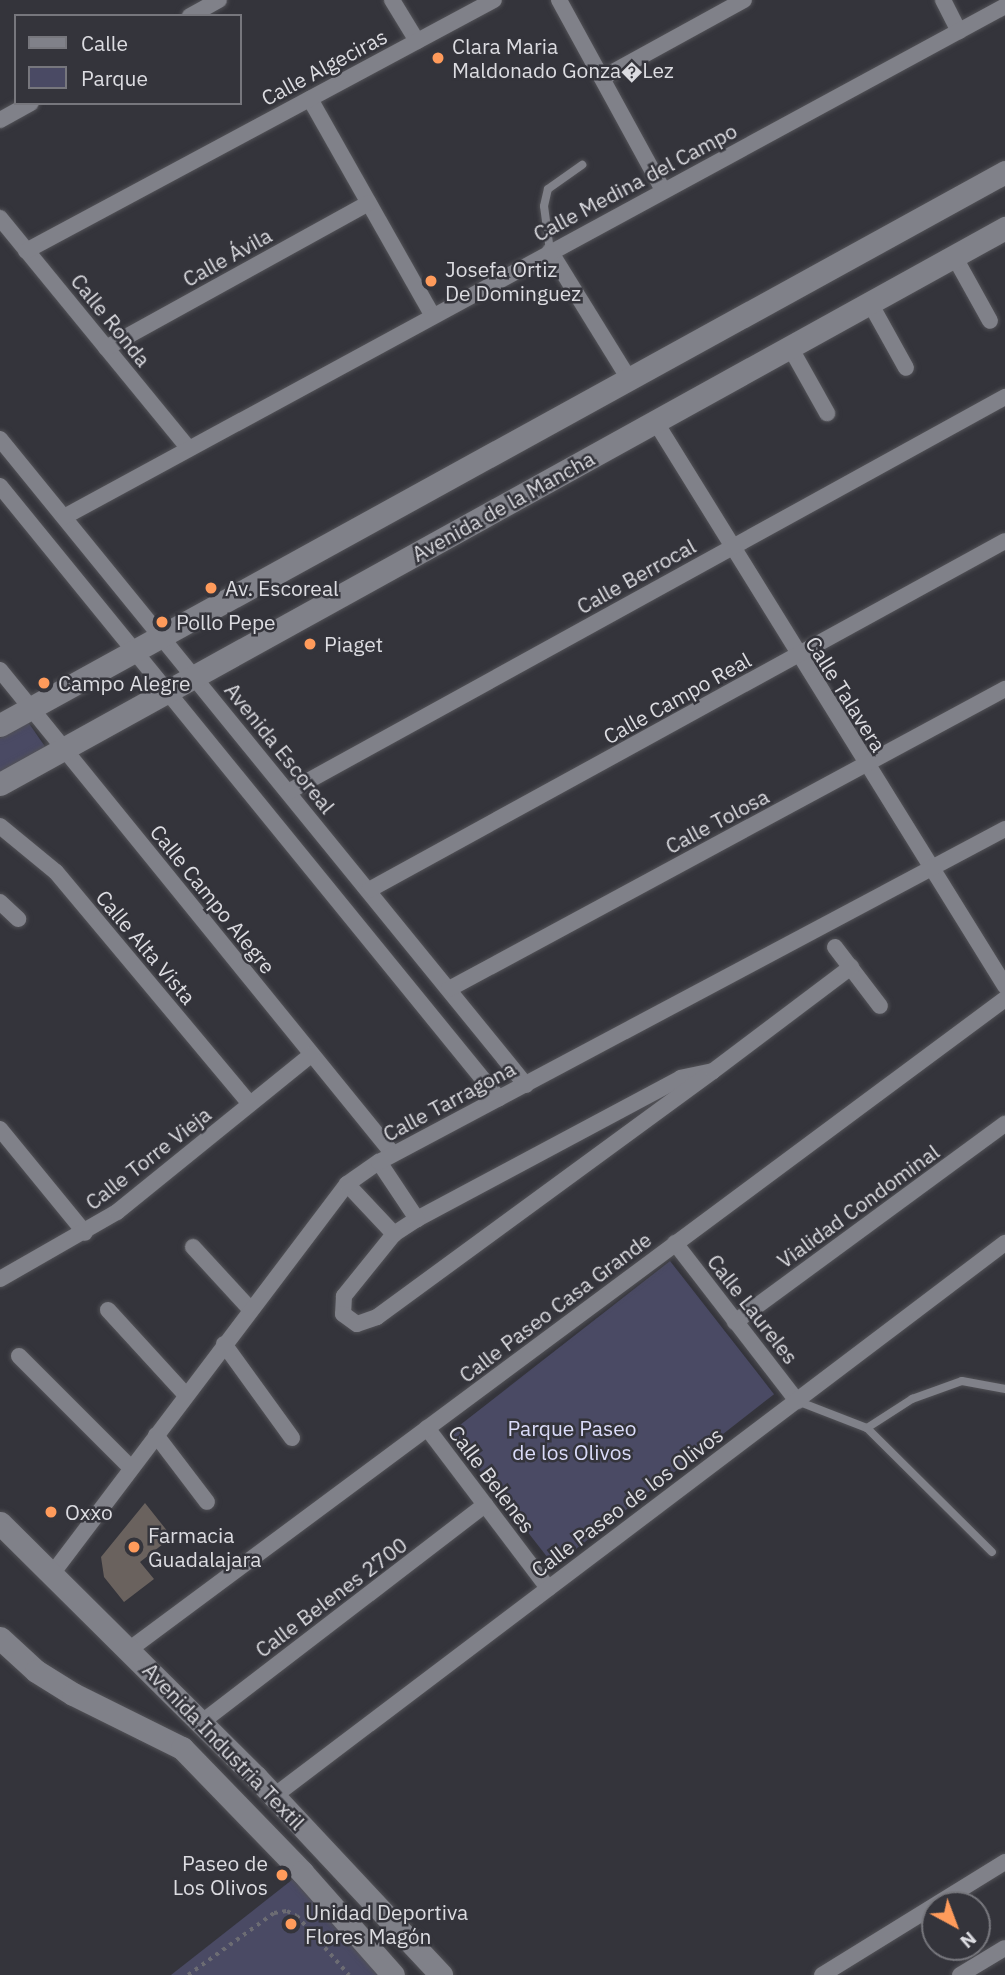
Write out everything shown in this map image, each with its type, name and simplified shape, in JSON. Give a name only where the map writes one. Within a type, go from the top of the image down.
[{"type":"street","points":[[194,14],[219,0]]},
{"type":"street","points":[[392,0],[417,41]]},
{"type":"street","name":"Calle Algeciras","points":[[26,250],[494,0]]},
{"type":"street","points":[[559,0],[663,190]]},
{"type":"street","points":[[602,78],[744,0]]},
{"type":"street","points":[[943,0],[959,31]]},
{"type":"street","name":"Calle Medina del Campo","points":[[64,517],[1005,6]]},
{"type":"street","points":[[310,99],[433,316]]},
{"type":"street","points":[[0,120],[27,105]]},
{"type":"street","points":[[0,725],[1005,172]]},
{"type":"street","name":"Calle Ávila","points":[[106,348],[369,203]]},
{"type":"street","name":"Calle Ronda","points":[[0,218],[189,449]]},
{"type":"street","name":"Avenida de la Mancha","points":[[0,784],[1005,228]]},
{"type":"street","points":[[550,251],[629,379]]},
{"type":"street","points":[[954,256],[990,321]]},
{"type":"street","points":[[870,303],[906,369]]},
{"type":"street","points":[[789,347],[827,413]]},
{"type":"street","name":"Calle Berrocal","points":[[288,792],[1005,397]]},
{"type":"street","name":"Calle Talavera","points":[[655,421],[929,869],[1005,986]]},
{"type":"street","name":"Avenida Escoreal","points":[[0,439],[526,1085]]},
{"type":"street","points":[[0,486],[499,1099]]},
{"type":"street","name":"Calle Campo Real","points":[[369,890],[1005,541]]},
{"type":"street","name":"Calle Campo Alegre","points":[[0,670],[393,1154]]},
{"type":"street","name":"Calle Tolosa","points":[[449,989],[1005,689]]},
{"type":"street","name":"Calle Alta Vista","points":[[0,826],[7,845],[56,872],[250,1104]]},
{"type":"street","name":"Calle Tarragona","points":[[52,1574],[347,1184],[393,1154],[1005,829]]},
{"type":"street","points":[[0,902],[18,919]]},
{"type":"street","points":[[835,947],[880,1006]]},
{"type":"street","points":[[713,1072],[681,1078],[417,1219],[394,1234],[344,1296],[341,1308],[351,1322],[362,1324],[377,1317],[713,1072],[851,967]]},
{"type":"street","name":"Calle Paseo Casa Grande","points":[[130,1649],[1005,999]]},
{"type":"street","name":"Calle Torre Vieja","points":[[0,1279],[85,1233],[311,1055]]},
{"type":"street","points":[[606,1118],[616,1127],[619,1140]]},
{"type":"street","name":"Vialidad Condominal","points":[[735,1322],[1005,1124]]},
{"type":"street","points":[[0,1129],[85,1233]]},
{"type":"street","points":[[379,1162],[417,1219]]},
{"type":"street","points":[[347,1184],[394,1234]]},
{"type":"street","name":"Calle Paseo de los Olivos","points":[[274,1796],[1005,1242]]},
{"type":"street","name":"Calle Laureles","points":[[675,1244],[797,1401]]},
{"type":"street","points":[[193,1247],[250,1309]]},
{"type":"street","points":[[108,1310],[186,1395]]},
{"type":"street","points":[[224,1344],[292,1438]]},
{"type":"street","points":[[19,1356],[131,1468]]},
{"type":"street","name":"Calle Belenes","points":[[427,1428],[548,1588]]},
{"type":"street","points":[[156,1435],[207,1502]]},
{"type":"street","name":"Calle Belenes 2700","points":[[202,1722],[485,1505]]},
{"type":"street","name":"Avenida Industria Textil","points":[[0,1523],[130,1649],[256,1777],[441,1975]]},
{"type":"street","name":"Avenida Industria Textil","points":[[0,1638],[36,1671],[64,1688],[169,1738],[227,1793],[393,1975]]},
{"type":"street","points":[[227,1793],[256,1777]]},
{"type":"street","points":[[822,1975],[1005,1862]]},
{"type":"street","points":[[960,1975],[1005,1948]]},
{"type":"lane","points":[[550,251],[544,206],[548,189],[582,165]]},
{"type":"lane","points":[[867,1428],[912,1399],[962,1381],[1005,1389]]},
{"type":"lane","points":[[797,1401],[867,1428],[992,1552]]},
{"type":"path","points":[[188,1975],[274,1913],[287,1912],[349,1975]]},
{"type":"green space","points":[[28,722],[46,748],[0,773],[0,738]]},
{"type":"green space","name":"Parque Paseo de los Olivos","points":[[670,1261],[774,1394],[554,1566],[450,1433]]},
{"type":"green space","name":"Unidad Deportiva Flores Magón","points":[[302,1872],[388,1975],[171,1975]]},
{"type":"building","name":"Farmacia Guadalajara","points":[[145,1503],[172,1537],[140,1562],[154,1579],[124,1602],[104,1577],[101,1557]]},
{"type":"place","name":"Clara Maria Maldonado Gonza�Lez","points":[[438,58]]},
{"type":"place","name":"Josefa Ortiz De Dominguez","points":[[431,281]]},
{"type":"place","name":"Av. Escoreal","points":[[211,588]]},
{"type":"place","name":"Pollo Pepe","points":[[162,622]]},
{"type":"place","name":"Piaget","points":[[310,644]]},
{"type":"place","name":"Campo Alegre","points":[[44,683]]},
{"type":"place","name":"Oxxo","points":[[51,1512]]},
{"type":"place","name":"Farmacia Guadalajara","points":[[134,1547]]},
{"type":"place","name":"Paseo de Los Olivos","points":[[282,1875]]},
{"type":"place","name":"Unidad Deportiva Flores Magón","points":[[291,1924]]}]
